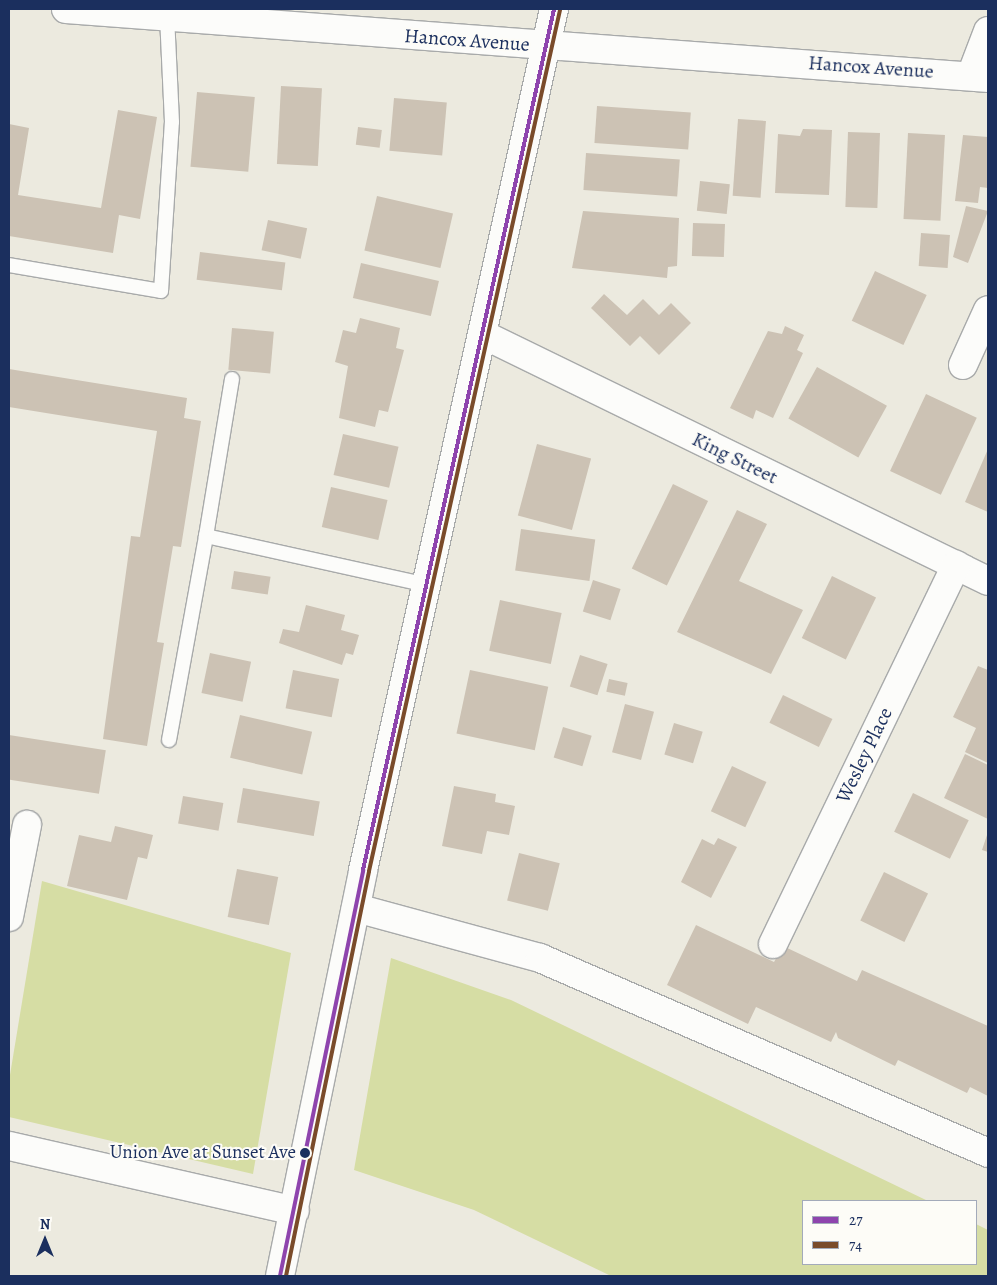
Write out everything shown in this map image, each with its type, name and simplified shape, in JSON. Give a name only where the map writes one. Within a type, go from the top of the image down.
[{"type":"street","name":"Hancox Avenue","points":[[66,9],[174,14],[545,46],[980,75]]},
{"type":"street","points":[[280,1276],[295,1211],[356,908],[554,9]]},
{"type":"street","points":[[980,75],[988,31]]},
{"type":"street","points":[[962,365],[988,310]]},
{"type":"street","name":"King Street","points":[[482,334],[988,581]]},
{"type":"street","name":"Wesley Place","points":[[773,944],[956,565]]},
{"type":"street","points":[[9,917],[27,825]]},
{"type":"street","points":[[356,908],[540,958],[988,1153]]},
{"type":"street","points":[[9,1146],[295,1211]]},
{"type":"lane","points":[[9,265],[162,291],[172,122],[174,14]]},
{"type":"lane","points":[[169,740],[232,379]]},
{"type":"lane","points":[[206,536],[427,585]]},
{"type":"green space","points":[[42,881],[291,953],[253,1174],[9,1117],[9,1081]]},
{"type":"green space","points":[[391,958],[511,1000],[926,1200],[802,1200],[802,1265],[977,1265],[977,1224],[988,1230],[988,1276],[611,1276],[474,1210],[354,1170]]},
{"type":"building","points":[[281,86],[322,88],[318,166],[277,164]]},
{"type":"building","points":[[197,92],[255,97],[248,172],[190,167]]},
{"type":"building","points":[[394,98],[447,103],[442,155],[389,151]]},
{"type":"building","points":[[597,106],[691,113],[688,149],[594,143]]},
{"type":"building","points":[[118,110],[157,117],[140,219],[119,215],[113,253],[9,236],[9,124],[29,128],[18,195],[101,208]]},
{"type":"building","points":[[738,119],[766,121],[761,198],[733,196]]},
{"type":"building","points":[[358,127],[382,130],[380,148],[356,145]]},
{"type":"building","points":[[803,129],[832,130],[829,195],[775,193],[778,134],[800,136]]},
{"type":"building","points":[[848,132],[880,133],[877,208],[845,207]]},
{"type":"building","points":[[908,133],[945,135],[940,221],[903,219]]},
{"type":"building","points":[[963,135],[988,137],[988,188],[980,187],[978,203],[955,201]]},
{"type":"building","points":[[586,153],[680,160],[677,196],[583,190]]},
{"type":"building","points":[[700,181],[730,184],[727,214],[697,211]]},
{"type":"building","points":[[377,196],[453,214],[440,268],[364,251]]},
{"type":"building","points":[[966,206],[988,211],[968,263],[953,257]]},
{"type":"building","points":[[583,211],[679,218],[677,266],[668,267],[667,278],[572,268]]},
{"type":"building","points":[[268,220],[307,228],[301,259],[262,250]]},
{"type":"building","points":[[693,223],[725,224],[724,257],[692,256]]},
{"type":"building","points":[[921,233],[950,235],[948,268],[919,266]]},
{"type":"building","points":[[200,252],[285,262],[282,290],[197,280]]},
{"type":"building","points":[[361,263],[439,281],[431,316],[353,298]]},
{"type":"building","points":[[875,271],[927,295],[903,345],[852,321]]},
{"type":"building","points":[[604,294],[627,315],[643,299],[659,315],[671,303],[691,323],[659,355],[640,336],[630,346],[591,308]]},
{"type":"building","points":[[360,318],[400,328],[396,348],[404,350],[388,412],[379,410],[375,427],[339,418],[348,366],[335,362],[343,330],[356,333]]},
{"type":"building","points":[[785,326],[804,335],[797,350],[803,353],[773,418],[756,410],[753,419],[730,408],[768,331],[782,334]]},
{"type":"building","points":[[232,328],[274,332],[270,374],[228,370]]},
{"type":"building","points":[[817,367],[887,406],[858,457],[788,419]]},
{"type":"building","points":[[9,369],[187,398],[184,418],[201,421],[181,547],[173,546],[157,642],[164,643],[147,746],[103,739],[131,536],[140,537],[157,431],[9,407]]},
{"type":"building","points":[[926,394],[977,418],[941,495],[890,471]]},
{"type":"building","points":[[343,434],[399,447],[389,488],[334,475]]},
{"type":"building","points":[[537,444],[591,458],[572,530],[518,515]]},
{"type":"building","points":[[988,449],[988,512],[965,502]]},
{"type":"building","points":[[673,484],[708,501],[667,586],[632,568]]},
{"type":"building","points":[[331,487],[388,500],[378,540],[322,527]]},
{"type":"building","points":[[737,510],[767,524],[739,581],[803,610],[771,674],[677,632]]},
{"type":"building","points":[[521,529],[595,539],[589,581],[515,571]]},
{"type":"building","points":[[234,571],[271,577],[268,595],[231,589]]},
{"type":"building","points":[[832,576],[876,597],[846,659],[802,638]]},
{"type":"building","points":[[593,580],[621,589],[610,620],[583,611]]},
{"type":"building","points":[[500,600],[562,613],[551,664],[489,651]]},
{"type":"building","points":[[306,605],[345,615],[341,630],[359,635],[353,655],[346,653],[342,665],[279,643],[283,629],[299,632]]},
{"type":"building","points":[[210,653],[251,662],[243,702],[201,693]]},
{"type":"building","points":[[580,655],[608,664],[597,695],[570,686]]},
{"type":"building","points":[[978,666],[988,670],[988,763],[965,752],[976,728],[953,717]]},
{"type":"building","points":[[293,670],[339,679],[332,717],[286,708]]},
{"type":"building","points":[[470,670],[548,687],[535,750],[456,734]]},
{"type":"building","points":[[609,679],[628,683],[625,696],[606,692]]},
{"type":"building","points":[[783,695],[832,719],[819,747],[769,723]]},
{"type":"building","points":[[625,704],[654,712],[641,760],[612,752]]},
{"type":"building","points":[[240,715],[312,732],[302,775],[230,758]]},
{"type":"building","points":[[674,723],[703,732],[693,763],[664,755]]},
{"type":"building","points":[[563,727],[592,736],[582,766],[554,758]]},
{"type":"building","points":[[9,735],[106,750],[99,794],[9,780]]},
{"type":"building","points":[[965,754],[988,765],[988,819],[944,798]]},
{"type":"building","points":[[732,766],[766,782],[745,827],[711,811]]},
{"type":"building","points":[[454,786],[496,794],[495,802],[515,806],[509,835],[487,831],[482,854],[442,846]]},
{"type":"building","points":[[243,788],[320,802],[314,836],[237,822]]},
{"type":"building","points":[[913,793],[969,820],[950,859],[894,832]]},
{"type":"building","points":[[183,796],[223,803],[219,831],[178,824]]},
{"type":"building","points":[[115,826],[153,835],[147,859],[138,857],[127,900],[67,886],[79,835],[111,842]]},
{"type":"building","points":[[988,835],[988,852],[982,850]]},
{"type":"building","points":[[718,838],[737,847],[711,898],[681,882],[702,839],[714,845]]},
{"type":"building","points":[[519,853],[560,863],[548,911],[507,901]]},
{"type":"building","points":[[237,869],[278,877],[269,925],[228,917]]},
{"type":"building","points":[[884,872],[928,893],[904,942],[860,921]]},
{"type":"building","points":[[696,925],[774,962],[783,946],[857,981],[862,970],[988,1026],[988,1096],[970,1087],[967,1093],[898,1060],[895,1066],[838,1038],[836,1032],[831,1042],[756,1007],[748,1024],[667,985]]},
{"type":"transit line","name":"27","points":[[280,1276],[363,870],[554,9]]},
{"type":"transit line","name":"74","points":[[286,1276],[369,871],[560,10]]},
{"type":"place","name":"Union Ave at Sunset Ave","points":[[305,1153]]}]
